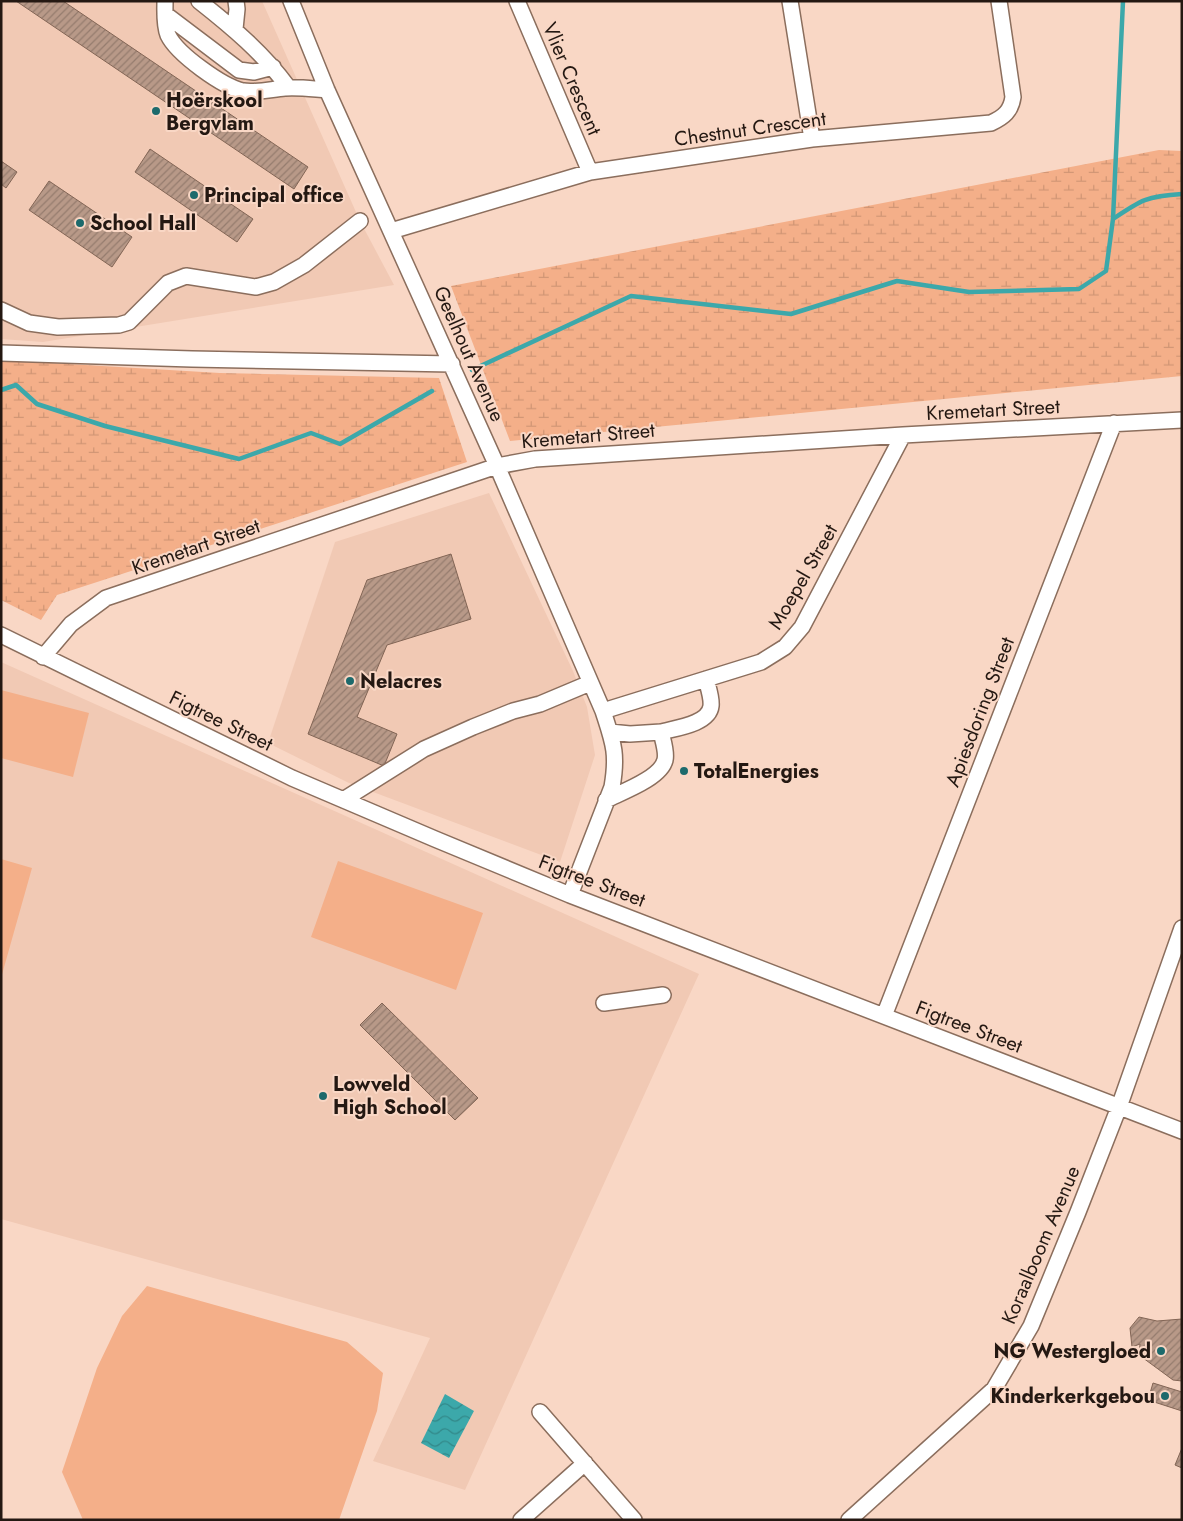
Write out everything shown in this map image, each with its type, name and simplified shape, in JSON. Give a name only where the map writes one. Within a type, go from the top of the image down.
[{"type":"street","points":[[199,1],[235,29],[273,68],[288,87]]},
{"type":"street","points":[[235,29],[236,1]]},
{"type":"street","name":"Geelhout Avenue","points":[[291,1],[327,90],[497,466],[610,732],[614,745],[615,768],[612,787],[570,895]]},
{"type":"street","name":"Vlier Crescent","points":[[517,1],[590,172]]},
{"type":"street","points":[[790,1],[812,139]]},
{"type":"street","name":"Chestnut Crescent","points":[[391,231],[590,172],[812,139],[992,123],[1007,113],[1012,104],[1013,97],[999,1]]},
{"type":"street","points":[[165,8],[238,70],[254,72],[273,68]]},
{"type":"street","points":[[165,8],[167,33],[180,51],[232,88],[245,91],[288,87],[327,90]]},
{"type":"street","points":[[1,310],[29,323],[58,327],[120,325],[129,322],[168,283],[186,276],[256,287],[274,282],[304,266],[360,222]]},
{"type":"street","points":[[1,353],[452,364]]},
{"type":"street","name":"Kremetart Street","points":[[43,657],[71,624],[106,598],[497,466],[535,458],[1182,420]]},
{"type":"street","name":"Apiesdoring Street","points":[[884,1016],[1114,424]]},
{"type":"street","name":"Moepel Street","points":[[602,711],[761,662],[785,647],[802,627],[903,435]]},
{"type":"street","name":"Figtree Street","points":[[1,635],[292,778],[343,800],[570,895],[1182,1131]]},
{"type":"street","points":[[610,732],[630,734],[662,732],[701,721],[708,716],[712,706],[706,679]]},
{"type":"street","points":[[343,800],[424,749],[513,711],[540,704],[590,682]]},
{"type":"street","points":[[606,800],[650,778],[660,770],[666,758],[662,732]]},
{"type":"street","name":"Koraalboom Avenue","points":[[850,1520],[994,1389],[1031,1326],[1119,1107],[1182,928]]},
{"type":"street","points":[[604,1004],[663,995]]},
{"type":"street","points":[[540,1412],[634,1520]]},
{"type":"street","points":[[522,1520],[585,1463]]},
{"type":"shaded area","name":"Hoërskool Bergvlam","points":[[1,1],[262,1],[360,221],[394,285],[43,342],[1,339]]},
{"type":"shaded area","name":"Nelacres","points":[[489,493],[573,671],[587,707],[595,755],[560,862],[349,783],[268,743],[335,542]]},
{"type":"shaded area","name":"Lowveld High School","points":[[1,662],[699,974],[465,1490],[373,1461],[430,1338],[1,1219]]},
{"type":"green space","points":[[1159,150],[1182,151],[1182,376],[510,441],[451,286]]},
{"type":"green space","points":[[1,360],[220,373],[439,378],[467,462],[57,595],[41,620],[1,600]]},
{"type":"green space","points":[[1,690],[89,713],[73,777],[1,758]]},
{"type":"green space","points":[[1,859],[32,868],[1,978]]},
{"type":"green space","points":[[338,861],[483,913],[456,990],[311,937]]},
{"type":"green space","points":[[147,1286],[347,1342],[383,1373],[377,1411],[339,1520],[83,1520],[62,1472],[97,1368],[122,1316]]},
{"type":"water","points":[[445,1394],[474,1411],[449,1458],[421,1443]]},
{"type":"building","points":[[16,1],[63,1],[308,167],[294,189]]},
{"type":"building","name":"Principal office","points":[[150,149],[253,219],[237,242],[135,172]]},
{"type":"building","points":[[1,161],[17,172],[6,188],[1,184]]},
{"type":"building","name":"School Hall","points":[[49,181],[132,237],[112,267],[29,210]]},
{"type":"building","name":"Nelacres","points":[[451,554],[471,619],[387,645],[357,717],[397,734],[384,766],[308,734],[367,580]]},
{"type":"building","points":[[382,1003],[478,1098],[455,1120],[360,1025]]},
{"type":"building","name":"NG Westergloed","points":[[1139,1317],[1157,1321],[1182,1319],[1182,1381],[1173,1380],[1139,1355],[1140,1344],[1132,1347],[1130,1328]]},
{"type":"building","name":"Kinderkerkgebou","points":[[1153,1383],[1182,1392],[1182,1411],[1148,1400]]},
{"type":"building","points":[[1182,1448],[1182,1468],[1175,1465]]},
{"type":"waterway","points":[[1113,219],[1123,1]]},
{"type":"waterway","points":[[472,370],[631,296],[791,314],[897,281],[969,292],[1079,289],[1106,271],[1113,219],[1145,200],[1160,196],[1182,194]]},
{"type":"waterway","points":[[1,390],[16,385],[37,404],[105,426],[239,459],[311,433],[340,444],[432,391]]},
{"type":"place","name":"Hoërskool Bergvlam","points":[[156,111]]},
{"type":"place","name":"Principal office","points":[[194,195]]},
{"type":"place","name":"School Hall","points":[[80,223]]},
{"type":"place","name":"Nelacres","points":[[350,681]]},
{"type":"place","name":"TotalEnergies","points":[[684,771]]},
{"type":"place","name":"Lowveld High School","points":[[323,1096]]},
{"type":"place","name":"NG Westergloed","points":[[1161,1351]]},
{"type":"place","name":"Kinderkerkgebou","points":[[1165,1396]]}]
